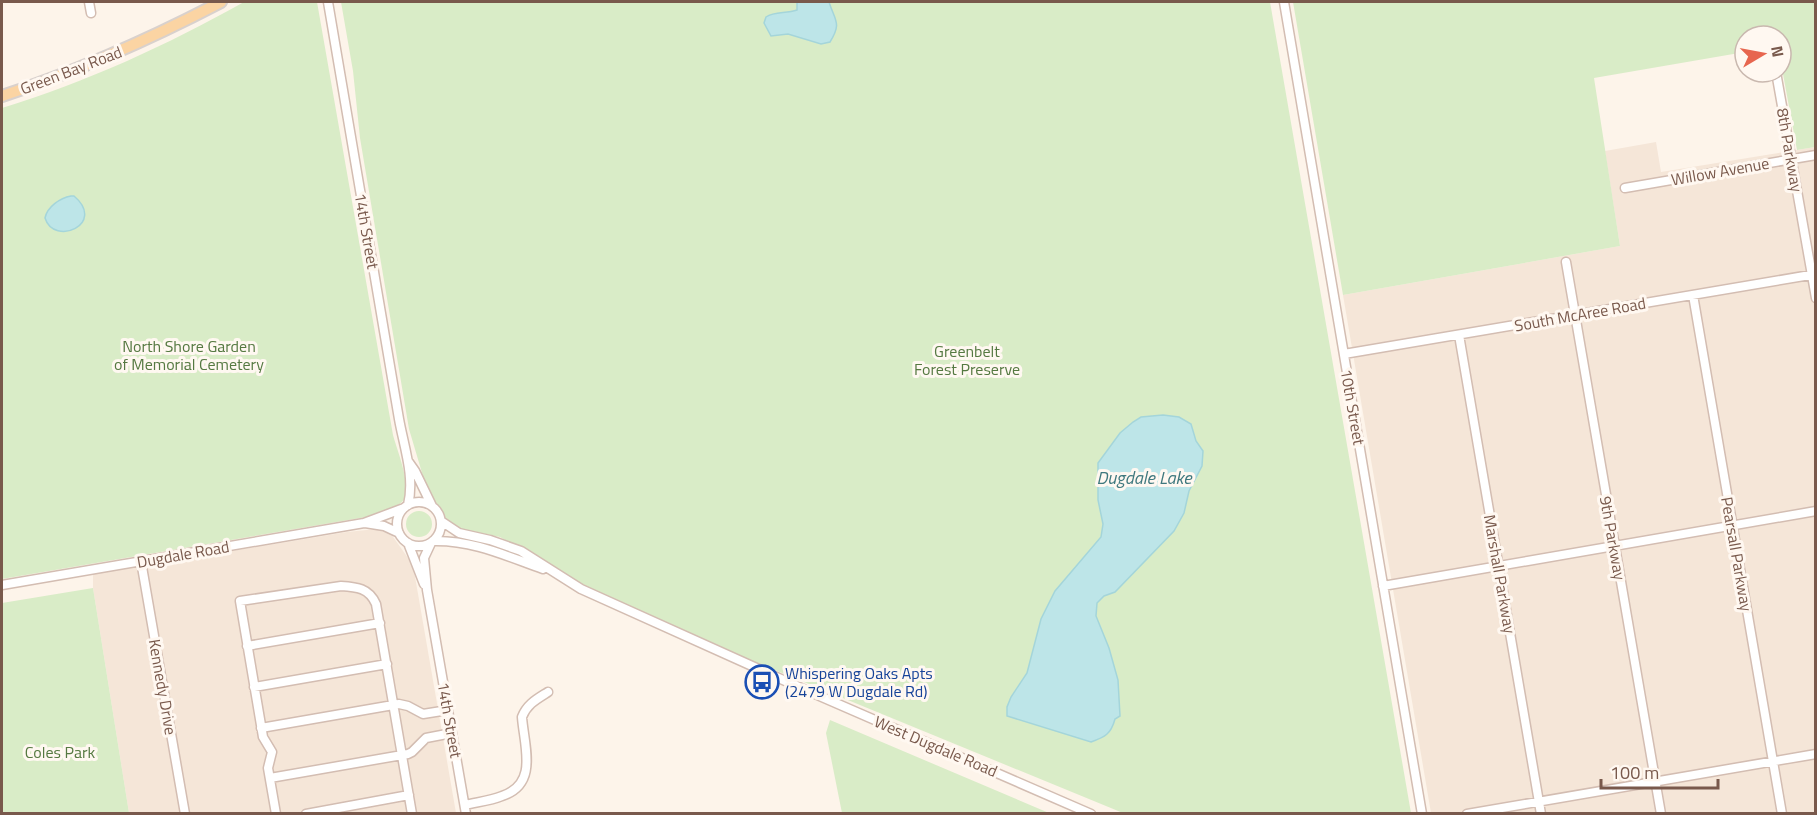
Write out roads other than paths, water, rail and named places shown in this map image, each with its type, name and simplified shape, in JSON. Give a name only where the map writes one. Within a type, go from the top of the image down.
[{"type":"main road","name":"Green Bay Road","points":[[2,96],[81,68],[139,43],[221,2]]},
{"type":"street","points":[[88,2],[90,13]]},
{"type":"street","name":"14th Street","points":[[328,2],[408,461],[411,490],[406,507]]},
{"type":"street","name":"10th Street","points":[[1284,2],[1422,813]]},
{"type":"street","name":"8th Parkway","points":[[1778,84],[1813,274],[1815,298]]},
{"type":"street","name":"Willow Avenue","points":[[1625,188],[1815,155]]},
{"type":"street","name":"9th Parkway","points":[[1566,262],[1661,813]]},
{"type":"street","name":"South McAree Road","points":[[1344,354],[1813,274]]},
{"type":"street","name":"Pearsall Parkway","points":[[1693,295],[1782,813]]},
{"type":"street","name":"Marshall Parkway","points":[[1459,335],[1541,813]]},
{"type":"street","name":"14th Street","points":[[408,461],[416,471],[432,506]]},
{"type":"street","points":[[364,523],[420,502],[432,506],[441,521],[459,533],[490,540],[521,551],[552,572]]},
{"type":"street","points":[[399,533],[398,520],[406,507]]},
{"type":"street","points":[[1383,586],[1815,511]]},
{"type":"street","points":[[432,542],[439,533],[441,521]]},
{"type":"street","points":[[364,523],[384,526],[399,533],[408,543],[420,546],[432,542],[450,541],[481,546],[552,572]]},
{"type":"street","name":"Dugdale Road","points":[[2,585],[364,523]]},
{"type":"street","name":"14th Street","points":[[432,542],[424,558],[427,590],[466,809]]},
{"type":"street","name":"14th Street","points":[[408,543],[427,590]]},
{"type":"street","name":"Kennedy Drive","points":[[141,561],[185,813]]},
{"type":"street","name":"West Dugdale Road","points":[[552,572],[581,590],[1091,813]]},
{"type":"street","points":[[276,813],[268,768],[272,752],[264,740],[261,728],[240,601],[330,587],[353,586],[368,591],[376,603],[412,813]]},
{"type":"street","points":[[247,646],[380,623]]},
{"type":"street","points":[[254,687],[387,664]]},
{"type":"street","points":[[466,809],[500,798],[520,786],[527,771],[522,717],[531,703],[548,692]]},
{"type":"street","points":[[261,728],[393,705],[408,706],[423,714],[448,710]]},
{"type":"street","points":[[270,778],[402,755],[412,752],[426,738],[452,733]]},
{"type":"street","points":[[1467,813],[1815,754]]},
{"type":"street","points":[[306,813],[409,795]]},
{"type":"water","points":[[797,2],[829,2],[837,26],[830,42],[821,44],[788,34],[771,36],[764,23],[766,17],[797,10]]},
{"type":"water","points":[[74,196],[83,206],[85,215],[82,223],[67,231],[58,231],[50,227],[45,218],[48,210]]},
{"type":"water","name":"Dugdale Lake","points":[[1163,415],[1179,417],[1191,424],[1196,441],[1203,451],[1202,466],[1189,491],[1184,513],[1174,531],[1115,592],[1104,596],[1097,603],[1096,616],[1109,648],[1118,680],[1120,716],[1115,719],[1107,734],[1091,742],[1007,716],[1007,707],[1011,697],[1027,673],[1041,619],[1055,591],[1101,537],[1103,524],[1098,500],[1098,463],[1120,433],[1133,422],[1141,417]]},
{"type":"place","name":"Whispering Oaks Apts (2479 W Dugdale Rd)","points":[[762,682]]},
{"type":"park label","name":"North Shore Garden of Memorial Cemetery","points":[[189,355]]},
{"type":"park label","name":"Greenbelt Forest Preserve","points":[[967,360]]},
{"type":"park label","name":"Coles Park","points":[[60,752]]}]
